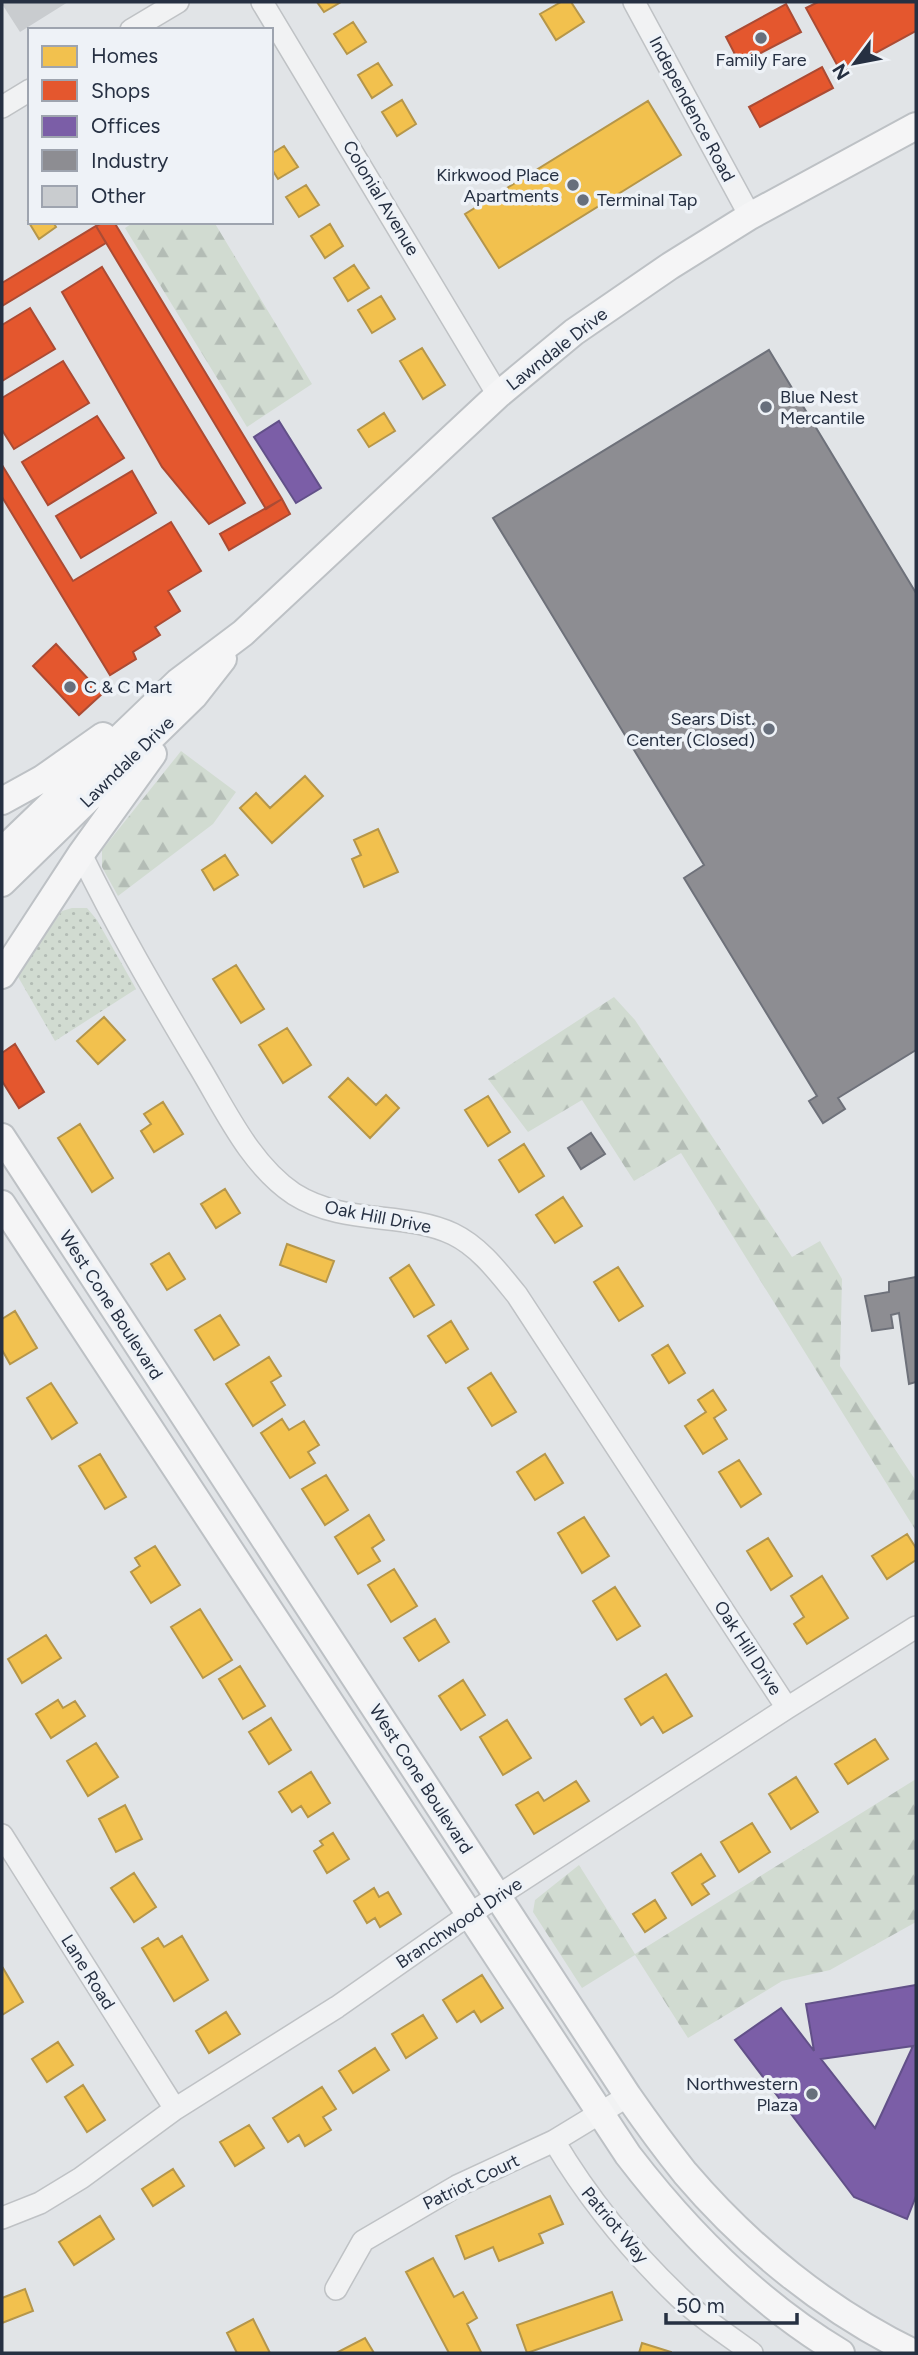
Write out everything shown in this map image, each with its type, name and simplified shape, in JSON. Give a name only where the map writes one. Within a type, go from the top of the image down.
[{"type":"main road","name":"Lawndale Drive","points":[[2,883],[186,689],[243,633],[498,395],[574,332],[670,266],[750,216],[916,126]]},
{"type":"main road","name":"Lawndale Drive","points":[[2,851],[186,689]]},
{"type":"main road","points":[[2,801],[186,689]]},
{"type":"main road","points":[[2,975],[186,689]]},
{"type":"main road","name":"West Cone Boulevard","points":[[2,1137],[628,2096],[685,2173],[761,2251],[848,2317],[914,2353]]},
{"type":"main road","name":"West Cone Boulevard","points":[[2,1204],[628,2155],[665,2203],[717,2256],[789,2319],[841,2353]]},
{"type":"street","points":[[134,28],[178,2]]},
{"type":"street","name":"Colonial Avenue","points":[[262,2],[498,395]]},
{"type":"street","name":"Independence Road","points":[[635,2],[750,216]]},
{"type":"street","points":[[2,107],[28,91]]},
{"type":"street","name":"Oak Hill Drive","points":[[81,854],[130,950],[251,1151],[292,1192],[310,1203],[360,1217],[425,1224],[474,1246],[517,1296],[787,1708]]},
{"type":"street","name":"Branchwood Drive","points":[[2,2218],[40,2203],[81,2178],[175,2109],[337,2007],[470,1914],[916,1627]]},
{"type":"street","name":"Lane Road","points":[[2,1835],[175,2109]]},
{"type":"street","name":"Patriot Court","points":[[336,2289],[363,2241],[457,2186],[554,2141],[628,2096]]},
{"type":"street","name":"Patriot Way","points":[[554,2141],[593,2202],[625,2242],[681,2299],[752,2353]]},
{"type":"green space","points":[[131,224],[215,224],[312,384],[247,427],[125,228]]},
{"type":"green space","points":[[181,751],[236,792],[213,824],[118,896],[102,867],[102,850]]},
{"type":"green space","points":[[87,908],[97,920],[136,989],[55,1041],[17,975],[62,911]]},
{"type":"green space","points":[[614,997],[635,1020],[792,1257],[820,1241],[842,1279],[840,1366],[916,1481],[916,1531],[681,1153],[634,1181],[582,1100],[528,1132],[488,1079]]},
{"type":"green space","points":[[916,1779],[916,1922],[830,1970],[782,1981],[688,2038],[635,1955],[582,1988],[533,1912],[535,1900],[579,1865],[635,1954]]},
{"type":"building: Homes","points":[[317,2],[341,2],[324,12]]},
{"type":"building: Homes","points":[[561,2],[571,2],[584,22],[556,40],[540,14]]},
{"type":"building: Homes","points":[[353,22],[366,42],[347,54],[334,34]]},
{"type":"building: Homes","points":[[378,63],[392,85],[372,98],[358,75]]},
{"type":"building: Homes","points":[[402,100],[416,124],[397,136],[382,112]]},
{"type":"building: Homes","name":"Kirkwood Place Apartments","points":[[648,101],[681,155],[499,268],[465,214]]},
{"type":"building: Homes","points":[[284,146],[298,167],[278,179],[273,171],[273,153]]},
{"type":"building: Homes","points":[[306,185],[319,205],[299,217],[286,197]]},
{"type":"building: Homes","points":[[30,224],[54,224],[56,227],[39,239]]},
{"type":"building: Homes","points":[[330,224],[343,246],[325,258],[311,236]]},
{"type":"building: Homes","points":[[354,265],[369,288],[348,301],[334,278]]},
{"type":"building: Homes","points":[[381,296],[395,319],[372,333],[358,310]]},
{"type":"building: Homes","points":[[422,348],[445,385],[423,399],[400,361]]},
{"type":"building: Homes","points":[[384,413],[395,431],[369,447],[358,430]]},
{"type":"building: Homes","points":[[305,776],[323,796],[272,843],[240,808],[256,793],[270,808]]},
{"type":"building: Homes","points":[[378,829],[398,872],[364,887],[352,859],[361,855],[354,840]]},
{"type":"building: Homes","points":[[225,855],[238,875],[214,890],[202,870]]},
{"type":"building: Homes","points":[[236,965],[264,1009],[241,1023],[213,979]]},
{"type":"building: Homes","points":[[104,1017],[125,1040],[98,1064],[77,1041]]},
{"type":"building: Homes","points":[[287,1028],[311,1065],[283,1083],[259,1045]]},
{"type":"building: Homes","points":[[348,1078],[376,1105],[386,1095],[399,1108],[370,1138],[329,1097]]},
{"type":"building: Homes","points":[[488,1096],[510,1132],[488,1146],[465,1110]]},
{"type":"building: Homes","points":[[163,1102],[183,1134],[154,1152],[141,1131],[151,1124],[144,1114]]},
{"type":"building: Homes","points":[[80,1124],[113,1178],[92,1192],[58,1138]]},
{"type":"building: Homes","points":[[524,1144],[544,1176],[519,1192],[499,1160]]},
{"type":"building: Homes","points":[[225,1189],[240,1213],[216,1228],[201,1204]]},
{"type":"building: Homes","points":[[563,1197],[582,1226],[555,1243],[536,1215]]},
{"type":"building: Homes","points":[[287,1244],[334,1261],[326,1282],[280,1265]]},
{"type":"building: Homes","points":[[169,1253],[185,1279],[167,1290],[151,1264]]},
{"type":"building: Homes","points":[[409,1265],[434,1305],[414,1317],[390,1278]]},
{"type":"building: Homes","points":[[618,1267],[643,1306],[619,1321],[594,1282]]},
{"type":"building: Homes","points":[[15,1311],[37,1348],[10,1364],[2,1350],[2,1319]]},
{"type":"building: Homes","points":[[220,1315],[239,1345],[214,1360],[195,1330]]},
{"type":"building: Homes","points":[[451,1321],[468,1349],[446,1363],[428,1336]]},
{"type":"building: Homes","points":[[668,1345],[685,1373],[669,1383],[652,1355]]},
{"type":"building: Homes","points":[[269,1357],[281,1376],[271,1382],[285,1405],[253,1426],[226,1384]]},
{"type":"building: Homes","points":[[491,1373],[516,1412],[492,1426],[468,1388]]},
{"type":"building: Homes","points":[[51,1383],[77,1423],[52,1439],[27,1398]]},
{"type":"building: Homes","points":[[713,1390],[726,1410],[714,1418],[727,1439],[703,1454],[685,1426],[706,1412],[698,1400]]},
{"type":"building: Homes","points":[[282,1419],[289,1430],[304,1421],[319,1445],[308,1452],[315,1463],[290,1478],[261,1433]]},
{"type":"building: Homes","points":[[100,1454],[126,1497],[105,1509],[79,1466]]},
{"type":"building: Homes","points":[[545,1454],[563,1483],[535,1500],[517,1472]]},
{"type":"building: Homes","points":[[739,1460],[761,1494],[741,1507],[719,1472]]},
{"type":"building: Homes","points":[[326,1475],[348,1510],[325,1525],[302,1489]]},
{"type":"building: Homes","points":[[369,1515],[384,1540],[372,1548],[380,1561],[358,1574],[335,1537]]},
{"type":"building: Homes","points":[[584,1517],[609,1556],[582,1573],[558,1533]]},
{"type":"building: Homes","points":[[907,1534],[916,1548],[916,1560],[887,1579],[872,1556]]},
{"type":"building: Homes","points":[[768,1538],[792,1576],[771,1590],[747,1551]]},
{"type":"building: Homes","points":[[155,1546],[180,1585],[151,1603],[131,1572],[140,1566],[135,1558]]},
{"type":"building: Homes","points":[[394,1569],[417,1606],[391,1622],[368,1585]]},
{"type":"building: Homes","points":[[822,1576],[848,1618],[807,1644],[794,1624],[804,1617],[791,1596]]},
{"type":"building: Homes","points":[[615,1587],[640,1626],[617,1640],[593,1601]]},
{"type":"building: Homes","points":[[200,1609],[232,1660],[203,1678],[171,1627]]},
{"type":"building: Homes","points":[[435,1619],[449,1642],[419,1661],[404,1638]]},
{"type":"building: Homes","points":[[46,1635],[61,1658],[22,1683],[8,1659]]},
{"type":"building: Homes","points":[[240,1666],[265,1706],[243,1719],[219,1679]]},
{"type":"building: Homes","points":[[666,1674],[692,1716],[663,1733],[653,1717],[641,1725],[625,1699]]},
{"type":"building: Homes","points":[[463,1680],[485,1715],[461,1730],[439,1696]]},
{"type":"building: Homes","points":[[58,1700],[63,1708],[75,1701],[85,1716],[51,1738],[36,1714]]},
{"type":"building: Homes","points":[[271,1718],[291,1750],[269,1764],[249,1732]]},
{"type":"building: Homes","points":[[507,1720],[531,1758],[503,1775],[480,1737]]},
{"type":"building: Homes","points":[[875,1739],[888,1759],[848,1784],[835,1764]]},
{"type":"building: Homes","points":[[96,1743],[118,1777],[88,1796],[67,1761]]},
{"type":"building: Homes","points":[[311,1772],[330,1803],[308,1817],[301,1806],[292,1812],[279,1792]]},
{"type":"building: Homes","points":[[796,1777],[818,1812],[791,1829],[769,1794]]},
{"type":"building: Homes","points":[[576,1781],[589,1801],[534,1834],[516,1805],[538,1792],[544,1801]]},
{"type":"building: Homes","points":[[125,1805],[142,1839],[116,1852],[99,1819]]},
{"type":"building: Homes","points":[[752,1823],[770,1852],[739,1872],[721,1842]]},
{"type":"building: Homes","points":[[333,1833],[349,1859],[327,1873],[314,1851],[323,1845],[320,1841]]},
{"type":"building: Homes","points":[[701,1854],[715,1876],[702,1884],[709,1894],[692,1905],[672,1873]]},
{"type":"building: Homes","points":[[134,1873],[156,1907],[134,1922],[111,1888]]},
{"type":"building: Homes","points":[[374,1888],[379,1897],[388,1892],[401,1914],[380,1927],[375,1918],[367,1923],[354,1901]]},
{"type":"building: Homes","points":[[655,1900],[666,1918],[645,1932],[633,1914]]},
{"type":"building: Homes","points":[[182,1936],[208,1980],[174,2001],[142,1948],[158,1938],[164,1947]]},
{"type":"building: Homes","points":[[2,1969],[23,2002],[2,2015]]},
{"type":"building: Homes","points":[[482,1975],[503,2008],[481,2022],[474,2011],[457,2022],[443,2000]]},
{"type":"building: Homes","points":[[226,2012],[240,2034],[209,2053],[196,2031]]},
{"type":"building: Homes","points":[[423,2015],[437,2038],[406,2058],[392,2034]]},
{"type":"building: Homes","points":[[58,2042],[73,2065],[47,2082],[32,2059]]},
{"type":"building: Homes","points":[[375,2048],[389,2070],[353,2093],[339,2071]]},
{"type":"building: Homes","points":[[83,2085],[105,2120],[87,2132],[65,2097]]},
{"type":"building: Homes","points":[[322,2087],[336,2109],[323,2117],[331,2130],[305,2146],[299,2135],[288,2142],[273,2118]]},
{"type":"building: Homes","points":[[249,2125],[264,2148],[235,2166],[220,2142]]},
{"type":"building: Homes","points":[[173,2169],[184,2186],[153,2206],[142,2189]]},
{"type":"building: Homes","points":[[550,2196],[563,2224],[539,2234],[543,2243],[499,2261],[493,2247],[465,2259],[456,2236]]},
{"type":"building: Homes","points":[[100,2216],[114,2239],[74,2265],[59,2242]]},
{"type":"building: Homes","points":[[433,2258],[454,2297],[463,2292],[477,2318],[467,2324],[481,2352],[479,2353],[449,2353],[406,2272]]},
{"type":"building: Homes","points":[[25,2289],[33,2311],[2,2323],[2,2298]]},
{"type":"building: Homes","points":[[612,2292],[622,2320],[527,2353],[517,2325]]},
{"type":"building: Homes","points":[[253,2319],[270,2353],[237,2353],[227,2333]]},
{"type":"building: Homes","points":[[365,2338],[374,2353],[338,2352]]},
{"type":"building: Homes","points":[[642,2343],[671,2352],[671,2353],[639,2353]]},
{"type":"building: Shops","points":[[818,2],[916,2],[916,31],[841,72],[806,8]]},
{"type":"building: Shops","points":[[786,4],[801,32],[740,64],[726,37]]},
{"type":"building: Shops","points":[[822,67],[833,88],[760,127],[749,107]]},
{"type":"building: Shops","points":[[115,224],[282,499],[266,509],[96,226]]},
{"type":"building: Shops","points":[[96,226],[106,243],[2,306],[2,283]]},
{"type":"building: Shops","points":[[102,267],[245,503],[209,524],[162,467],[62,292]]},
{"type":"building: Shops","points":[[30,308],[55,349],[2,381],[2,325]]},
{"type":"building: Shops","points":[[63,361],[89,403],[14,449],[2,430],[2,398]]},
{"type":"building: Shops","points":[[97,416],[124,458],[48,505],[22,462]]},
{"type":"building: Shops","points":[[2,465],[73,581],[171,522],[201,571],[168,591],[180,611],[155,627],[160,635],[133,652],[136,659],[110,675],[2,497]]},
{"type":"building: Shops","points":[[132,471],[156,513],[81,558],[56,516]]},
{"type":"building: Shops","points":[[282,499],[290,514],[229,550],[220,534]]},
{"type":"building: Shops","points":[[56,644],[102,694],[79,715],[33,666]]},
{"type":"building: Shops","points":[[15,1044],[44,1092],[19,1108],[2,1081],[2,1053]]},
{"type":"building: Offices","points":[[279,421],[321,488],[296,503],[254,437]]},
{"type":"building: Offices","name":"Northwestern Plaza","points":[[916,1985],[916,2196],[907,2219],[854,2197],[735,2040],[781,2008],[814,2051],[806,2004]],"holes":[[[913,2046],[875,2128],[821,2059]]]},
{"type":"building: Industry","name":"Sears Dist. Center (Closed)","points":[[769,350],[916,593],[916,1050],[838,1098],[845,1109],[823,1123],[809,1101],[817,1096],[684,878],[704,865],[493,518]]},
{"type":"building: Industry","points":[[591,1133],[605,1154],[581,1169],[568,1148]]},
{"type":"building: Industry","points":[[916,1277],[916,1382],[909,1384],[899,1313],[891,1315],[893,1328],[872,1331],[865,1296],[889,1292],[889,1282]]},
{"type":"building: Other","points":[[68,2],[20,32],[2,4]]},
{"type":"place","name":"Family Fare","points":[[761,38]]},
{"type":"place","name":"Kirkwood Place Apartments","points":[[573,185]]},
{"type":"place","name":"Terminal Tap","points":[[583,200]]},
{"type":"place","name":"Blue Nest Mercantile","points":[[766,407]]},
{"type":"place","name":"C & C Mart","points":[[70,687]]},
{"type":"place","name":"Sears Dist. Center (Closed)","points":[[769,729]]},
{"type":"place","name":"Northwestern Plaza","points":[[812,2094]]}]
